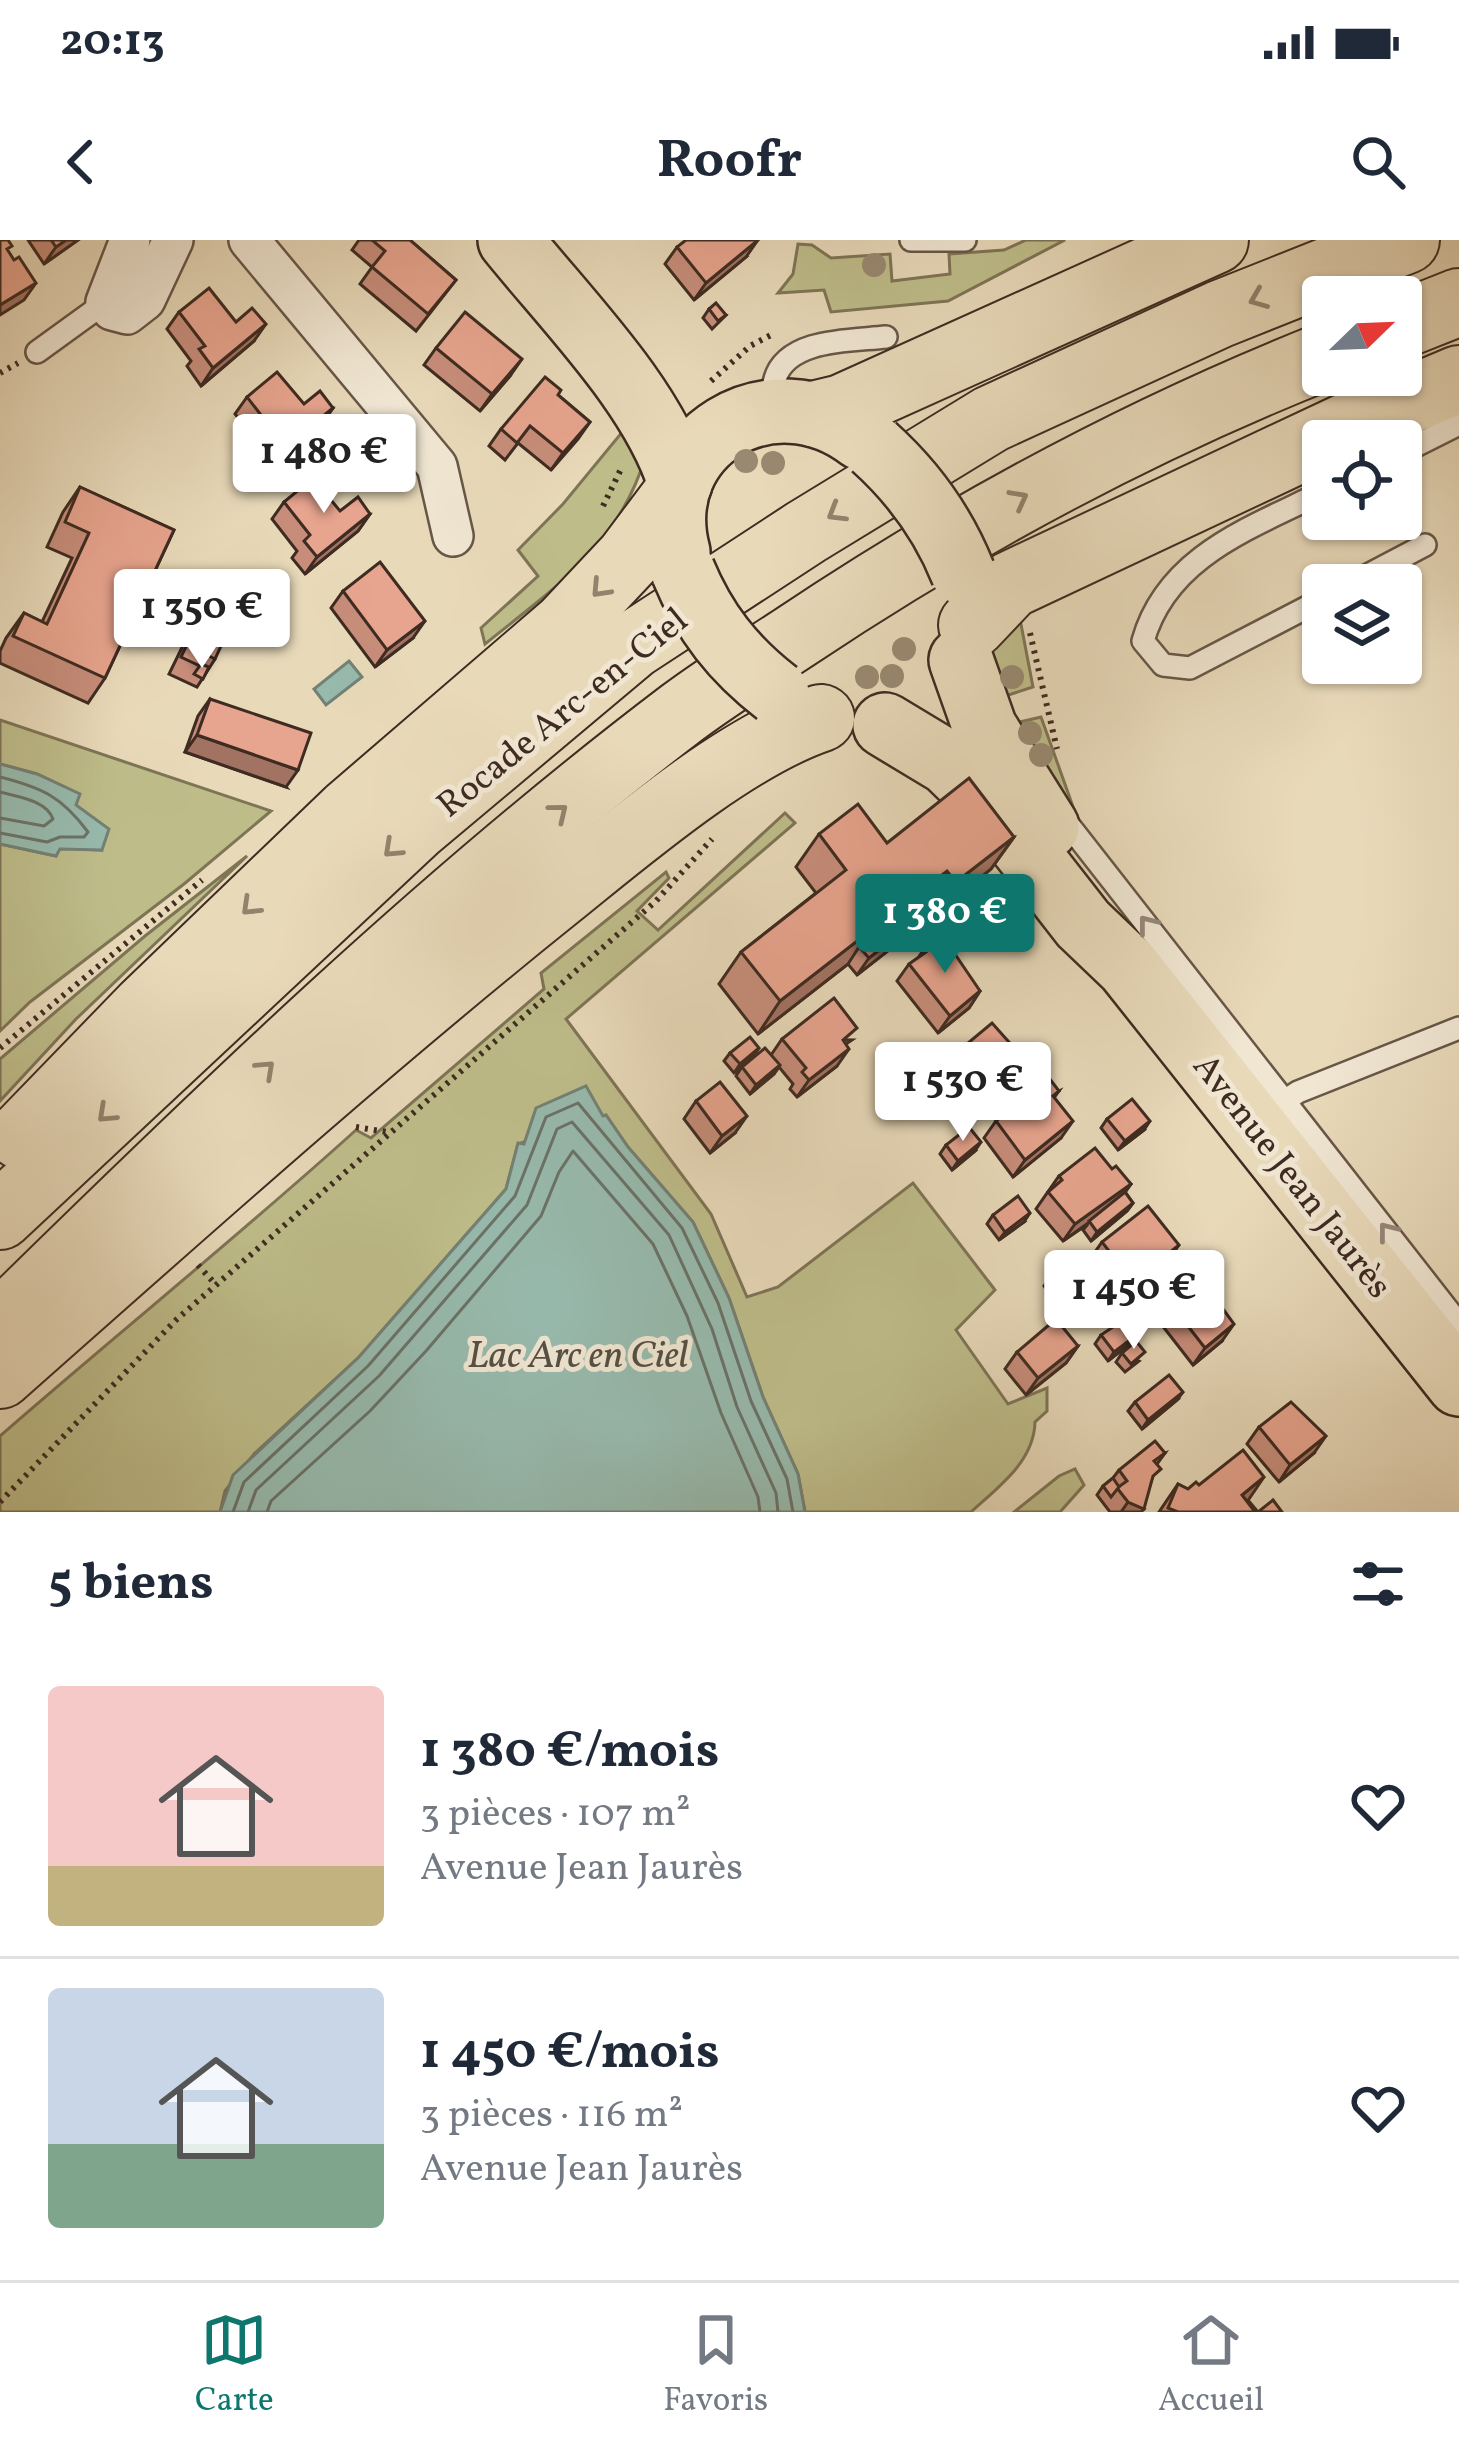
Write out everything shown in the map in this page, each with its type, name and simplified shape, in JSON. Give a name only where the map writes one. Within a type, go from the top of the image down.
[{"type":"highway","points":[[763,403],[842,408],[1215,240]]},
{"type":"highway","name":"Rocade Arc-en-Ciel","points":[[0,1216],[416,827],[633,645],[992,419],[1220,314],[1406,240]]},
{"type":"highway","points":[[1422,317],[1459,302]]},
{"type":"highway","points":[[0,1325],[411,932],[684,711],[855,597],[1014,500],[1234,392],[1302,365]]},
{"type":"highway","points":[[981,620],[1010,585],[1459,379]]},
{"type":"highway","points":[[0,1158],[145,1008],[349,812],[565,626],[629,558],[658,483]]},
{"type":"highway","points":[[0,1375],[498,943],[632,836],[766,741],[799,706]]},
{"type":"main road","points":[[510,240],[651,417],[671,455],[658,483],[682,571],[701,614],[748,671],[799,706],[842,724],[885,725],[934,700],[981,620],[931,509],[903,473],[846,426],[763,403],[714,409],[648,354],[555,240]]},
{"type":"main road","points":[[658,483],[763,403]]},
{"type":"main road","name":"Avenue Jean Jaurès","points":[[981,620],[985,728],[1030,794],[1128,967]]},
{"type":"main road","name":"Avenue Jean Jaurès","points":[[885,725],[948,763],[987,801],[1083,924],[1269,1112],[1459,1384]]},
{"type":"street","points":[[130,240],[106,302],[112,310],[127,314],[146,300],[173,240]]},
{"type":"street","points":[[249,240],[437,466],[453,536]]},
{"type":"lane","points":[[910,240],[965,240]]},
{"type":"lane","points":[[37,352],[106,302]]},
{"type":"lane","points":[[763,403],[775,376],[794,355],[812,346],[886,337]]},
{"type":"lane","points":[[1422,442],[1459,424]]},
{"type":"lane","points":[[1302,503],[1202,553],[1151,612],[1143,641],[1163,665],[1190,668],[1302,610]]},
{"type":"lane","points":[[1389,564],[1425,545]]},
{"type":"lane","points":[[1030,794],[1057,810],[1269,1112],[1459,1324]]},
{"type":"lane","points":[[1269,1112],[1459,1028]]},
{"type":"path","points":[[763,403],[750,346],[778,332]]},
{"type":"path","points":[[594,524],[658,483]]},
{"type":"path","points":[[981,620],[1047,709]]},
{"type":"path","points":[[0,1502],[176,1320],[656,901],[724,826]]},
{"type":"path","points":[[0,1048],[217,868]]},
{"type":"path","points":[[191,1258],[216,1285]]},
{"type":"shaded area","points":[[1026,240],[1065,240],[948,301],[831,312],[824,290],[778,293],[793,274],[798,244],[812,245],[831,258],[890,254],[892,281],[950,274],[949,254],[1004,250]]},
{"type":"shaded area","points":[[623,431],[645,458],[618,517],[581,563],[485,644],[481,628],[538,576],[518,550]]},
{"type":"shaded area","points":[[1020,619],[1033,687],[996,699],[991,644]]},
{"type":"shaded area","points":[[1041,717],[1076,815],[1074,817],[1007,725]]},
{"type":"shaded area","points":[[0,720],[271,811],[30,1002],[0,1031],[0,844],[56,856],[59,848],[101,850],[76,804],[79,794],[37,774],[0,764]]},
{"type":"shaded area","points":[[785,813],[795,823],[566,1019],[711,1214],[747,1297],[778,1287],[913,1183],[995,1290],[956,1330],[1008,1404],[1047,1388],[1047,1411],[1035,1422],[1021,1461],[971,1512],[805,1512],[798,1474],[763,1397],[729,1298],[693,1222],[606,1115],[518,1144],[506,1189],[359,1357],[254,1454],[225,1491],[220,1512],[0,1512],[0,1436],[356,1130],[371,1138],[544,989],[541,973],[666,872],[669,878],[637,911],[658,930]]},
{"type":"shaded area","points":[[247,856],[76,1019],[0,1101],[0,1059]]},
{"type":"shaded area","points":[[1075,1469],[1084,1485],[1060,1512],[1014,1512],[1059,1476]]},
{"type":"water","points":[[349,661],[362,677],[326,705],[314,689]]},
{"type":"water","points":[[0,764],[37,774],[80,794],[76,805],[109,829],[102,850],[60,849],[56,856],[0,844]]},
{"type":"water","name":"Lac Arc en Ciel","points":[[586,1086],[603,1116],[693,1222],[729,1298],[763,1397],[798,1474],[805,1512],[220,1512],[233,1475],[359,1357],[506,1189],[518,1143],[524,1144],[536,1108]]},
{"type":"building","points":[[0,240],[8,240],[14,260],[19,257],[36,283],[0,305]]},
{"type":"building","points":[[372,240],[410,240],[456,280],[428,314],[372,267],[385,251]]},
{"type":"building","points":[[686,240],[758,240],[706,283],[677,247]]},
{"type":"building","points":[[209,288],[236,322],[252,308],[266,324],[213,368],[199,349],[205,346],[179,312]]},
{"type":"building","points":[[716,303],[726,315],[718,321],[709,309]]},
{"type":"building","points":[[465,312],[522,359],[492,394],[436,348]]},
{"type":"building","points":[[277,372],[304,404],[320,391],[333,408],[280,451],[265,432],[271,428],[247,397]]},
{"type":"building","points":[[545,377],[590,422],[563,453],[530,426],[517,443],[501,429]]},
{"type":"building","points":[[313,478],[340,511],[358,497],[370,514],[317,557],[304,541],[310,535],[284,502]]},
{"type":"building","points":[[80,487],[174,530],[105,678],[13,636],[24,613],[47,624],[89,533],[65,522]]},
{"type":"building","points":[[380,562],[425,621],[387,650],[343,591]]},
{"type":"building","points":[[258,577],[277,601],[266,611],[246,586]]},
{"type":"building","points":[[201,615],[229,629],[215,659],[205,654],[200,666],[181,657]]},
{"type":"building","points":[[201,664],[209,667],[203,679],[194,674]]},
{"type":"building","points":[[210,699],[311,733],[298,770],[197,735]]},
{"type":"building","points":[[969,778],[1014,837],[956,882],[947,871],[780,1001],[741,952],[846,870],[819,834],[858,804],[887,843]]},
{"type":"building","points":[[937,887],[946,897],[869,958],[859,947]]},
{"type":"building","points":[[942,935],[980,991],[950,1016],[909,964]]},
{"type":"building","points":[[834,998],[857,1028],[843,1040],[849,1049],[809,1080],[802,1072],[806,1068],[782,1039]]},
{"type":"building","points":[[992,1023],[1024,1059],[991,1086],[962,1048]]},
{"type":"building","points":[[750,1037],[759,1048],[740,1064],[730,1053]]},
{"type":"building","points":[[765,1048],[780,1065],[756,1085],[742,1067]]},
{"type":"building","points":[[912,1068],[927,1086],[903,1105],[889,1086]]},
{"type":"building","points":[[1049,1078],[1059,1091],[1053,1096],[1073,1121],[1025,1160],[996,1121]]},
{"type":"building","points":[[720,1082],[747,1116],[722,1136],[696,1101]]},
{"type":"building","points":[[1132,1099],[1150,1121],[1125,1141],[1107,1119]]},
{"type":"building","points":[[969,1127],[981,1142],[958,1161],[946,1145]]},
{"type":"building","points":[[1095,1148],[1131,1184],[1075,1224],[1048,1192],[1062,1180],[1059,1176]]},
{"type":"building","points":[[1125,1192],[1133,1203],[1097,1232],[1089,1221]]},
{"type":"building","points":[[1018,1196],[1030,1213],[1005,1232],[993,1215]]},
{"type":"building","points":[[1148,1206],[1179,1245],[1133,1282],[1102,1242]]},
{"type":"building","points":[[1060,1269],[1073,1284],[1063,1293],[1050,1278]]},
{"type":"building","points":[[1191,1277],[1234,1324],[1205,1348],[1166,1298]]},
{"type":"building","points":[[1126,1318],[1138,1334],[1114,1352],[1101,1335]]},
{"type":"building","points":[[1056,1319],[1078,1346],[1038,1378],[1017,1352]]},
{"type":"building","points":[[1136,1341],[1145,1352],[1131,1364],[1122,1353]]},
{"type":"building","points":[[1169,1375],[1183,1392],[1148,1420],[1135,1402]]},
{"type":"building","points":[[1291,1402],[1326,1436],[1290,1465],[1259,1427]]},
{"type":"building","points":[[1155,1441],[1165,1453],[1154,1461],[1161,1469],[1153,1476],[1144,1509],[1128,1502],[1117,1488],[1127,1481],[1119,1470]]},
{"type":"building","points":[[1243,1450],[1264,1477],[1242,1495],[1255,1512],[1168,1508],[1178,1484],[1188,1489],[1196,1482],[1199,1485]]},
{"type":"building","points":[[1113,1478],[1119,1487],[1111,1497],[1103,1486]]},
{"type":"building","points":[[1273,1500],[1282,1512],[1258,1512]]}]
